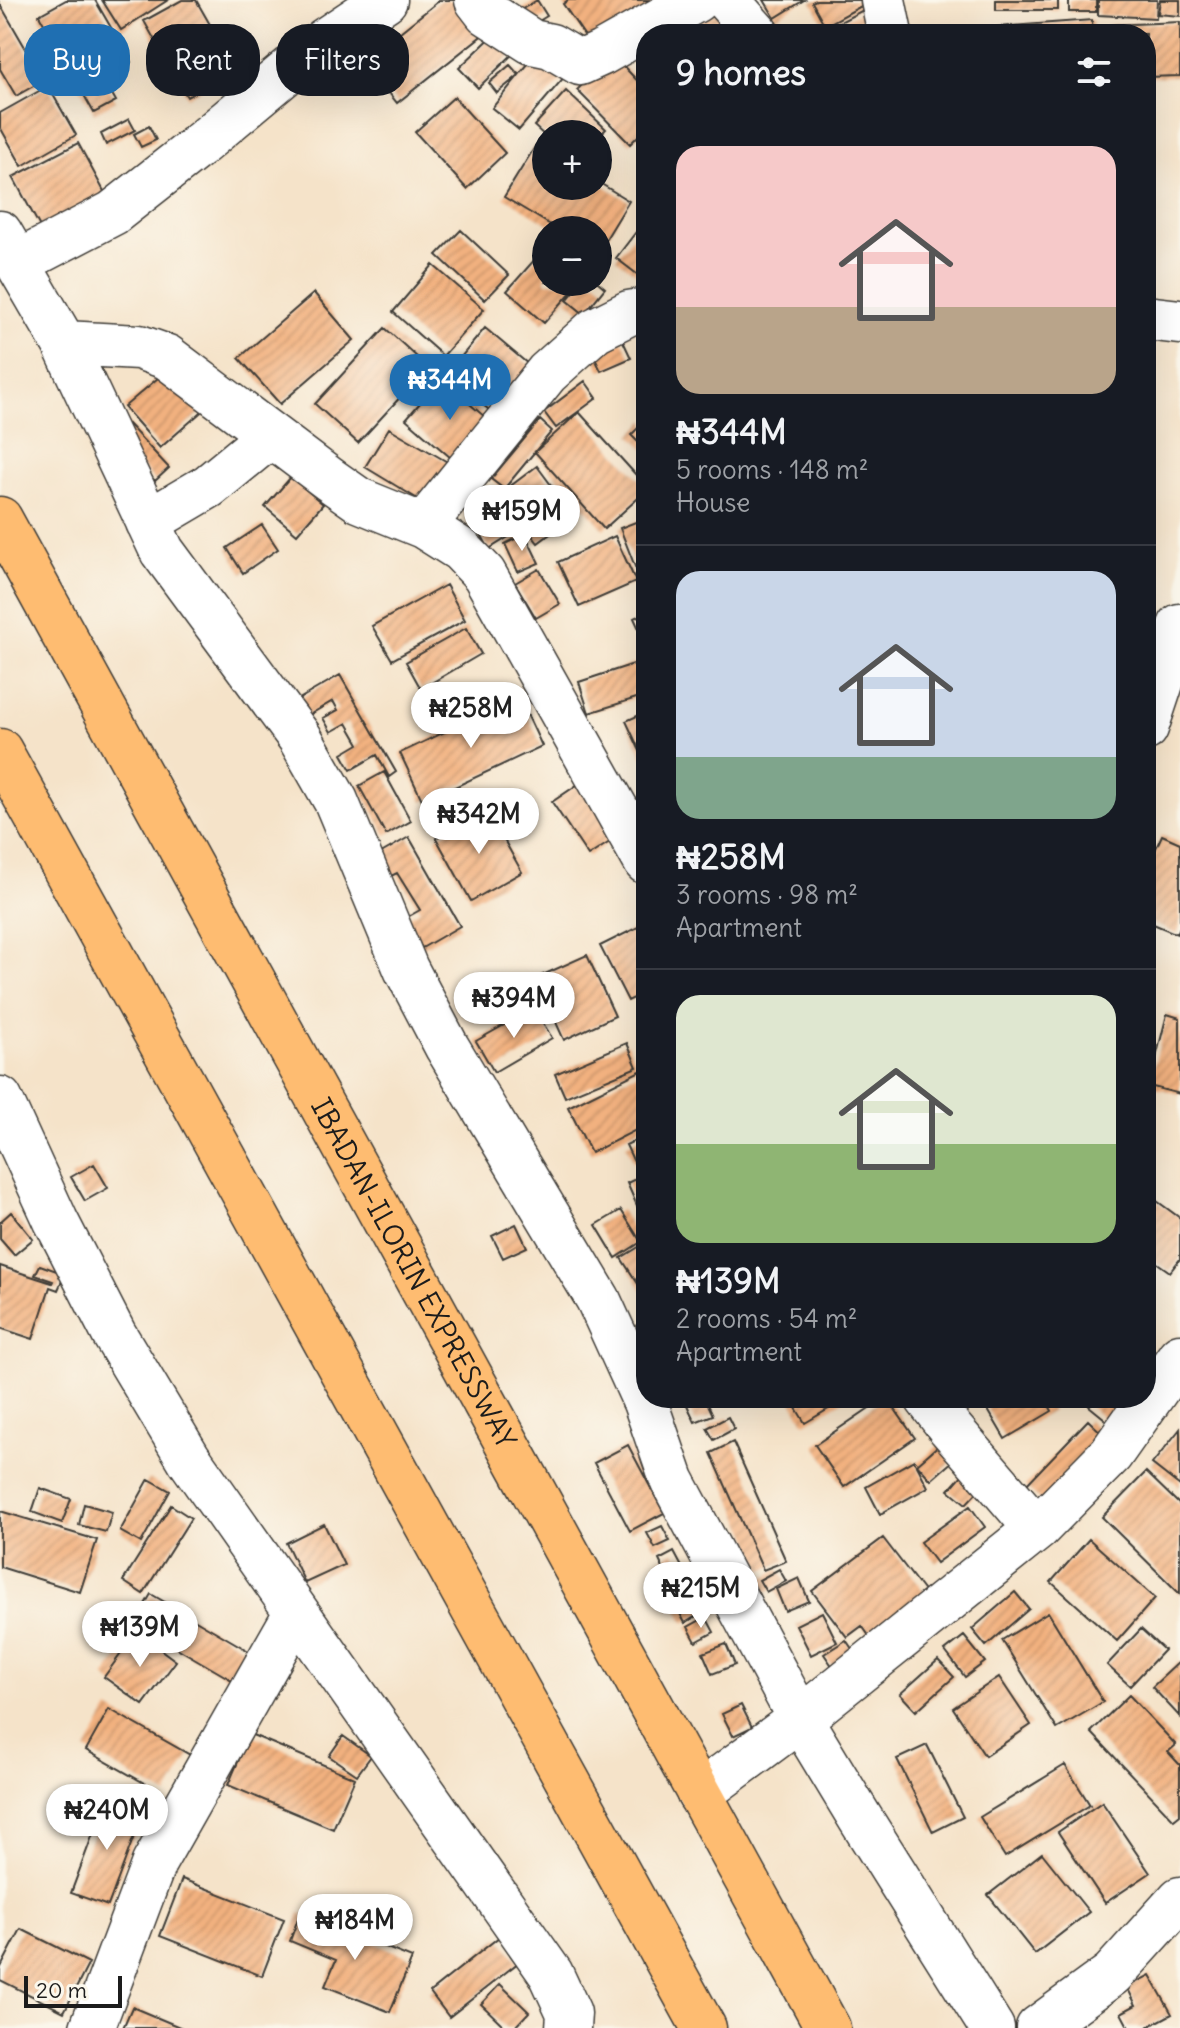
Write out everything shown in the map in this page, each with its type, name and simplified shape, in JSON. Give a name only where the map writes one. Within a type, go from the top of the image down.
[{"type":"highway","name":"IBADAN-ILORIN EXPRESSWAY","points":[[0,519],[828,2028]]},
{"type":"highway","points":[[0,751],[704,2028]]},
{"type":"street","points":[[385,0],[325,40],[113,213],[8,248],[64,343],[162,551],[300,738],[336,801],[406,969],[447,1047],[598,1299],[636,1382]]},
{"type":"street","points":[[477,0],[487,13],[532,42],[551,46],[580,63],[636,34]]},
{"type":"street","points":[[653,24],[696,0]]},
{"type":"street","points":[[727,0],[748,24]]},
{"type":"street","points":[[883,0],[888,24]]},
{"type":"street","points":[[423,526],[547,373],[595,330],[636,312]]},
{"type":"street","points":[[1156,319],[1180,322]]},
{"type":"street","points":[[64,343],[139,347],[167,357],[359,500],[423,526],[461,550],[484,574],[636,844]]},
{"type":"street","points":[[148,522],[209,486],[270,436]]},
{"type":"street","points":[[1156,698],[1180,626]]},
{"type":"street","points":[[0,1099],[56,1221],[114,1334],[189,1459],[551,1974],[569,2013],[568,2028]]},
{"type":"street","points":[[1156,1390],[1180,1356]]},
{"type":"street","points":[[647,1408],[672,1480],[800,1719],[992,2028]]},
{"type":"street","points":[[935,1408],[1037,1529]]},
{"type":"street","points":[[699,1794],[800,1719],[1037,1529],[1111,1454],[1143,1408]]},
{"type":"street","points":[[92,2028],[154,1863],[296,1613]]},
{"type":"street","points":[[1038,2028],[1112,1974],[1180,1899]]},
{"type":"building","points":[[66,0],[95,0],[109,24],[44,24],[39,15]]},
{"type":"building","points":[[102,0],[168,0],[130,24],[117,24]]},
{"type":"building","points":[[182,0],[196,0],[210,24],[146,25],[144,21]]},
{"type":"building","points":[[440,0],[466,0],[490,29],[409,93],[409,25]]},
{"type":"building","points":[[537,0],[547,16],[521,32],[511,16]]},
{"type":"building","points":[[568,0],[664,0],[593,48],[563,4]]},
{"type":"building","points":[[764,0],[804,0],[775,18]]},
{"type":"building","points":[[863,0],[865,4],[824,24],[812,2]]},
{"type":"building","points":[[996,0],[1058,0],[1058,10],[996,10]]},
{"type":"building","points":[[1069,0],[1096,0],[1096,12],[1069,12]]},
{"type":"building","points":[[1098,0],[1157,0],[1156,18],[1098,15]]},
{"type":"building","points":[[1160,0],[1180,0],[1180,16],[1158,14]]},
{"type":"building","points":[[0,4],[24,45],[24,91],[16,96],[0,69]]},
{"type":"building","points":[[724,8],[733,24],[696,24]]},
{"type":"building","points":[[867,8],[875,24],[836,24]]},
{"type":"building","points":[[1092,20],[1092,24],[1038,24]]},
{"type":"building","points":[[1180,22],[1180,76],[1156,77],[1156,24],[1133,24]]},
{"type":"building","points":[[502,27],[521,46],[478,88],[459,68]]},
{"type":"building","points":[[538,52],[566,75],[519,130],[492,108]]},
{"type":"building","points":[[613,55],[636,79],[636,138],[630,144],[612,126],[612,120],[606,120],[577,90]]},
{"type":"building","points":[[510,65],[519,75],[497,93],[489,83]]},
{"type":"building","points":[[566,91],[597,120],[539,120]]},
{"type":"building","points":[[30,96],[54,96],[76,135],[22,166],[0,127],[0,113]]},
{"type":"building","points":[[84,96],[113,96],[116,101],[94,113]]},
{"type":"building","points":[[392,96],[406,96],[397,103]]},
{"type":"building","points":[[454,97],[505,153],[467,189],[415,132]]},
{"type":"building","points":[[129,119],[135,130],[106,145],[101,134]]},
{"type":"building","points":[[149,126],[156,140],[141,147],[134,134]]},
{"type":"building","points":[[78,143],[106,195],[41,229],[13,177]]},
{"type":"building","points":[[532,152],[532,200],[612,200],[612,191],[629,201],[612,229],[612,216],[536,216],[504,197]]},
{"type":"building","points":[[461,230],[509,275],[485,300],[437,255]]},
{"type":"building","points":[[636,232],[636,273],[616,258]]},
{"type":"building","points":[[532,263],[532,296],[568,296],[544,323],[507,291]]},
{"type":"building","points":[[433,265],[484,309],[443,356],[393,312]]},
{"type":"building","points":[[314,293],[354,340],[280,404],[239,358]]},
{"type":"building","points":[[570,296],[599,296],[584,314],[567,300]]},
{"type":"building","points":[[385,328],[428,367],[358,443],[315,404]]},
{"type":"building","points":[[485,328],[541,375],[503,421],[446,375]]},
{"type":"building","points":[[623,341],[631,358],[601,371],[593,354]]},
{"type":"building","points":[[172,366],[207,407],[160,448],[124,407]]},
{"type":"building","points":[[441,379],[493,424],[458,464],[406,419]]},
{"type":"building","points":[[585,381],[597,398],[556,428],[544,412]]},
{"type":"building","points":[[579,412],[636,475],[636,500],[604,529],[535,452]]},
{"type":"building","points":[[540,420],[552,431],[504,489],[491,479]]},
{"type":"building","points":[[128,424],[169,468],[155,481],[114,437]]},
{"type":"building","points":[[389,428],[456,467],[431,507],[365,467]]},
{"type":"building","points":[[537,466],[574,516],[538,543],[500,494]]},
{"type":"building","points":[[291,477],[323,504],[297,534],[265,507]]},
{"type":"building","points":[[509,517],[518,531],[489,549],[481,534]]},
{"type":"building","points":[[636,522],[636,569],[620,528]]},
{"type":"building","points":[[262,525],[278,549],[243,573],[227,548]]},
{"type":"building","points":[[525,534],[539,563],[518,572],[505,544]]},
{"type":"building","points":[[615,536],[636,582],[579,607],[558,562]]},
{"type":"building","points":[[539,569],[560,604],[536,618],[515,583]]},
{"type":"building","points":[[446,585],[465,620],[392,660],[372,626]]},
{"type":"building","points":[[466,628],[481,654],[421,689],[406,662]]},
{"type":"building","points":[[636,663],[636,698],[589,713],[579,682]]},
{"type":"building","points":[[340,675],[396,772],[389,777],[377,755],[351,770],[342,754],[359,744],[347,723],[331,732],[323,718],[338,710],[333,701],[304,718],[294,702]]},
{"type":"building","points":[[519,697],[542,746],[423,802],[400,753]]},
{"type":"building","points":[[636,716],[636,742],[626,721]]},
{"type":"building","points":[[384,772],[411,821],[386,835],[359,786]]},
{"type":"building","points":[[580,783],[616,838],[588,856],[552,802]]},
{"type":"building","points":[[489,813],[522,872],[471,901],[436,838],[460,824],[463,828]]},
{"type":"building","points":[[1162,835],[1180,843],[1180,927],[1177,934],[1156,925],[1156,848]]},
{"type":"building","points":[[409,837],[460,926],[422,948],[404,919],[420,910],[397,873],[389,877],[376,856]]},
{"type":"building","points":[[636,928],[636,997],[628,1001],[600,946]]},
{"type":"building","points":[[587,955],[615,1016],[564,1040],[536,978]]},
{"type":"building","points":[[534,1008],[552,1038],[494,1072],[476,1041]]},
{"type":"building","points":[[1167,1014],[1180,1018],[1180,1094],[1156,1088],[1156,1058]]},
{"type":"building","points":[[627,1043],[636,1065],[636,1067],[565,1097],[555,1074]]},
{"type":"building","points":[[636,1073],[636,1130],[591,1153],[568,1107]]},
{"type":"building","points":[[636,1140],[634,1162],[626,1145]]},
{"type":"building","points":[[94,1164],[108,1188],[85,1201],[71,1177]]},
{"type":"building","points":[[636,1179],[636,1203],[627,1183]]},
{"type":"building","points":[[1156,1200],[1180,1218],[1180,1259],[1170,1272],[1156,1262]]},
{"type":"building","points":[[621,1210],[636,1234],[636,1245],[616,1258],[596,1225]]},
{"type":"building","points":[[11,1212],[33,1239],[14,1255],[0,1239],[0,1222]]},
{"type":"building","points":[[516,1224],[527,1247],[503,1258],[492,1236]]},
{"type":"building","points":[[636,1249],[636,1281],[621,1258]]},
{"type":"building","points":[[40,1265],[65,1274],[58,1290],[50,1287],[33,1339],[0,1328],[0,1266],[52,1283],[35,1275]]},
{"type":"building","points":[[688,1408],[710,1408],[713,1415],[695,1422]]},
{"type":"building","points":[[796,1408],[830,1408],[805,1423]]},
{"type":"building","points":[[869,1408],[894,1408],[915,1438],[844,1487],[815,1445]]},
{"type":"building","points":[[987,1408],[1050,1408],[1052,1411],[1005,1439]]},
{"type":"building","points":[[1091,1408],[1122,1408],[1110,1423]]},
{"type":"building","points":[[728,1417],[734,1429],[714,1440],[707,1428]]},
{"type":"building","points":[[1088,1420],[1107,1438],[1044,1504],[1025,1486]]},
{"type":"building","points":[[1180,1429],[1180,1486],[1152,1464]]},
{"type":"building","points":[[733,1442],[786,1561],[763,1570],[711,1453]]},
{"type":"building","points":[[940,1444],[954,1460],[931,1480],[917,1464]]},
{"type":"building","points":[[628,1445],[664,1513],[630,1531],[594,1463]]},
{"type":"building","points":[[914,1460],[928,1487],[880,1514],[866,1487]]},
{"type":"building","points":[[1146,1472],[1180,1505],[1180,1594],[1102,1517]]},
{"type":"building","points":[[962,1475],[980,1489],[966,1504],[949,1490]]},
{"type":"building","points":[[149,1479],[170,1491],[141,1543],[120,1531]]},
{"type":"building","points":[[40,1488],[71,1499],[62,1523],[32,1512]]},
{"type":"building","points":[[84,1504],[112,1512],[106,1532],[79,1525]]},
{"type":"building","points":[[171,1505],[191,1518],[143,1594],[123,1581]]},
{"type":"building","points":[[970,1506],[985,1527],[936,1563],[920,1542]]},
{"type":"building","points":[[0,1511],[97,1540],[80,1592],[0,1567]]},
{"type":"building","points":[[324,1524],[344,1565],[305,1583],[286,1543]]},
{"type":"building","points":[[662,1526],[670,1541],[655,1548],[647,1533]]},
{"type":"building","points":[[883,1538],[926,1594],[870,1637],[862,1626],[847,1637],[812,1591]]},
{"type":"building","points":[[1089,1539],[1155,1598],[1117,1641],[1051,1582]]},
{"type":"building","points":[[674,1552],[682,1567],[666,1575],[659,1560]]},
{"type":"building","points":[[779,1569],[786,1581],[766,1592],[759,1580]]},
{"type":"building","points":[[681,1574],[689,1590],[671,1598],[664,1582]]},
{"type":"building","points":[[799,1578],[809,1601],[785,1611],[776,1589]]},
{"type":"building","points":[[1015,1592],[1029,1609],[986,1646],[972,1629]]},
{"type":"building","points":[[151,1594],[259,1657],[242,1686],[134,1623]]},
{"type":"building","points":[[697,1594],[706,1610],[685,1623],[676,1606]]},
{"type":"building","points":[[822,1612],[837,1642],[811,1655],[796,1625]]},
{"type":"building","points":[[1048,1612],[1103,1702],[1057,1729],[1002,1640]]},
{"type":"building","points":[[706,1617],[714,1632],[696,1642],[688,1627]]},
{"type":"building","points":[[1141,1629],[1164,1650],[1130,1686],[1107,1665]]},
{"type":"building","points":[[137,1632],[176,1661],[143,1705],[104,1677]]},
{"type":"building","points":[[964,1636],[985,1662],[965,1677],[945,1651]]},
{"type":"building","points":[[846,1640],[861,1662],[839,1676],[824,1654]]},
{"type":"building","points":[[726,1644],[735,1665],[712,1674],[703,1653]]},
{"type":"building","points":[[938,1660],[954,1677],[916,1711],[900,1694]]},
{"type":"building","points":[[1180,1661],[1180,1717],[1152,1687]]},
{"type":"building","points":[[999,1677],[1031,1725],[985,1756],[953,1708]]},
{"type":"building","points":[[1129,1695],[1176,1745],[1168,1752],[1180,1765],[1180,1815],[1174,1820],[1091,1732]]},
{"type":"building","points":[[741,1705],[752,1727],[733,1736],[722,1714]]},
{"type":"building","points":[[109,1709],[190,1755],[167,1796],[86,1750]]},
{"type":"building","points":[[250,1734],[355,1778],[333,1829],[228,1785]]},
{"type":"building","points":[[343,1736],[371,1756],[357,1775],[329,1756]]},
{"type":"building","points":[[927,1745],[963,1817],[933,1832],[897,1759]]},
{"type":"building","points":[[1065,1765],[1090,1805],[1005,1857],[980,1817]]},
{"type":"building","points":[[106,1799],[143,1812],[108,1906],[71,1893]]},
{"type":"building","points":[[1102,1802],[1150,1873],[1105,1903],[1058,1832]]},
{"type":"building","points":[[1042,1853],[1089,1912],[1035,1954],[988,1895]]},
{"type":"building","points":[[182,1879],[284,1919],[262,1976],[160,1936]]},
{"type":"building","points":[[300,1913],[412,1958],[390,2012],[325,1986],[336,1960],[290,1941]]},
{"type":"building","points":[[21,1929],[89,1963],[64,2012],[0,1980],[0,1969]]},
{"type":"building","points":[[499,1937],[519,1962],[449,2017],[430,1992]]},
{"type":"building","points":[[1150,1975],[1172,2014],[1146,2028],[1129,2028],[1121,2013],[1136,2005],[1127,1987]]},
{"type":"building","points":[[500,1984],[529,2012],[514,2028],[506,2028],[481,2004]]},
{"type":"building","points":[[132,2007],[182,2028],[123,2028]]}]
